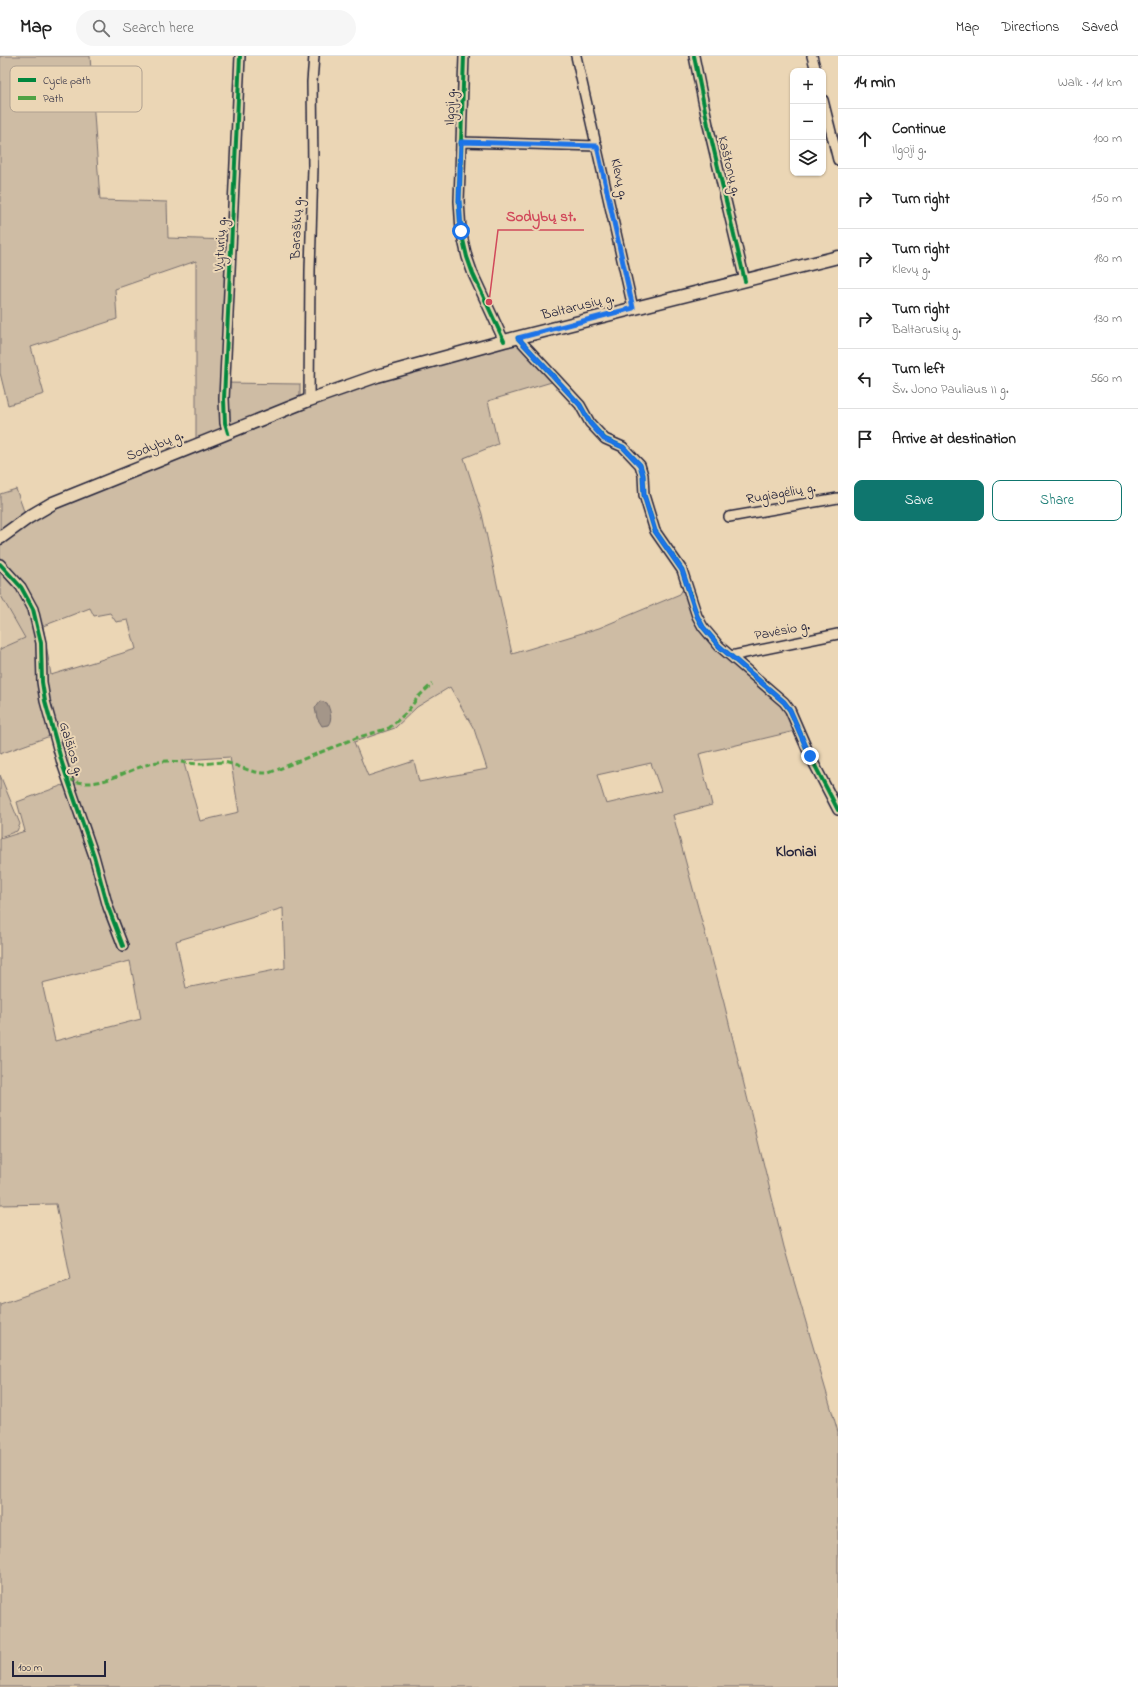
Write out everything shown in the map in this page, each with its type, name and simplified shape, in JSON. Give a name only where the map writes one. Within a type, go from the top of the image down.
[{"type":"main road","name":"Baltarusių g.","points":[[327,393],[377,376],[504,341],[838,257]]},
{"type":"main road","name":"Sodybų g.","points":[[0,538],[29,517],[53,503],[327,393]]},
{"type":"street","name":"Vyturių g.","points":[[228,433],[225,423],[224,399],[240,56]]},
{"type":"street","name":"Baraškų g.","points":[[309,400],[310,270],[313,166],[312,82],[314,56]]},
{"type":"street","name":"Ilgoji g.","points":[[464,56],[459,201],[462,242],[480,292],[504,341]]},
{"type":"street","name":"Klevų g.","points":[[576,56],[633,308]]},
{"type":"street","name":"Kaštonų g.","points":[[694,56],[708,125],[745,281]]},
{"type":"street","points":[[812,56],[815,68]]},
{"type":"street","points":[[824,104],[838,160]]},
{"type":"street","points":[[461,142],[597,146]]},
{"type":"street","points":[[518,338],[580,405],[590,423],[604,439],[623,447],[640,465],[643,475],[644,495],[655,531],[682,570],[697,616],[703,627],[719,646],[784,702],[790,710],[810,756],[838,810]]},
{"type":"street","name":"Rugiagėlių g.","points":[[729,517],[838,498]]},
{"type":"street","name":"Galšios g.","points":[[0,564],[21,587],[33,609],[41,643],[42,682],[45,701],[62,763],[94,856],[108,907],[123,946]]},
{"type":"street","name":"Pavėsio g.","points":[[731,656],[838,634]]},
{"type":"shaded area","points":[[0,56],[90,56],[91,66],[10,66],[10,112],[94,112],[100,200],[167,202],[168,238],[228,240],[223,383],[300,384],[300,398],[196,443],[196,261],[115,289],[117,319],[31,347],[44,394],[8,405],[0,373]]},
{"type":"shaded area","points":[[518,342],[555,381],[488,401],[498,444],[464,458],[482,514],[512,654],[599,628],[680,594],[686,584],[697,621],[785,709],[795,731],[699,754],[712,805],[673,815],[724,1003],[784,1247],[838,1432],[838,1687],[0,1687],[0,1304],[71,1280],[56,1204],[0,1205],[0,839],[25,831],[17,802],[66,784],[53,735],[0,754],[0,649],[25,638],[0,594],[0,542],[37,516],[364,384]],"holes":[[[90,608],[94,616],[110,613],[116,622],[128,620],[136,649],[51,675],[43,626]],[[450,687],[474,729],[487,769],[419,782],[414,761],[368,776],[354,742],[395,728],[417,707]],[[230,757],[239,812],[200,821],[183,760]],[[651,763],[661,791],[606,804],[597,775]],[[283,908],[285,968],[186,988],[176,941]],[[130,961],[141,1019],[55,1041],[42,983]]]},
{"type":"shaded area","points":[[16,489],[25,514],[0,534],[0,494]]},
{"type":"shaded area","points":[[0,594],[25,638],[0,649]]},
{"type":"shaded area","points":[[320,701],[327,703],[329,709],[331,717],[328,725],[322,726],[317,718],[315,708]]},
{"type":"shaded area","points":[[0,775],[20,824],[17,831],[0,837]]},
{"type":"marked path","points":[[68,779],[91,783],[113,778],[147,765],[168,761],[200,764],[225,762],[253,771],[269,773],[356,738],[389,728],[407,712],[418,697],[432,684]]},
{"type":"cycle path","points":[[228,433],[225,423],[224,399],[240,56]]},
{"type":"cycle path","points":[[464,56],[459,201],[461,231],[467,257],[473,274],[504,341]]},
{"type":"cycle path","points":[[694,56],[708,125],[745,281]]},
{"type":"cycle path","points":[[518,338],[580,405],[590,423],[605,439],[623,447],[640,465],[643,475],[644,495],[655,531],[682,570],[697,616],[703,627],[719,646],[784,702],[790,710],[810,756],[838,810]]},
{"type":"cycle path","points":[[0,564],[21,587],[33,609],[41,643],[42,682],[45,701],[62,763],[94,856],[108,907],[123,946]]},
{"type":"place","name":"Sodybų st.","points":[[489,302]]},
{"type":"district","name":"Kloniai","points":[[796,852]]},
{"type":"route","points":[[461,231],[459,201],[461,142],[597,146],[633,308],[518,338],[580,405],[590,423],[604,439],[623,447],[640,465],[643,475],[644,495],[652,524],[686,578],[697,616],[703,627],[719,646],[741,663],[784,702],[790,710],[810,756]]}]
